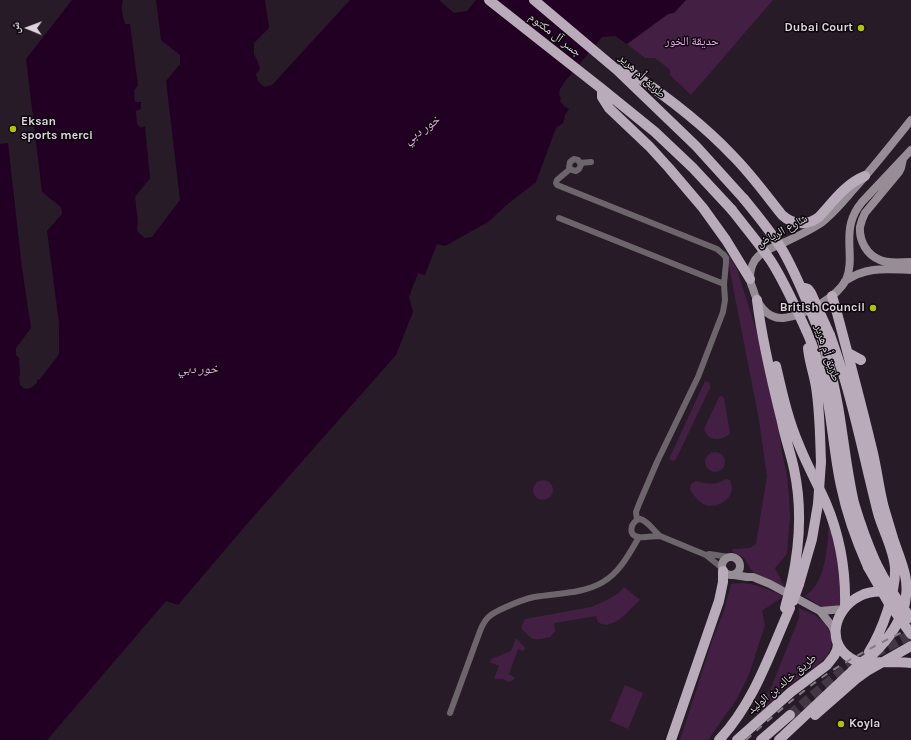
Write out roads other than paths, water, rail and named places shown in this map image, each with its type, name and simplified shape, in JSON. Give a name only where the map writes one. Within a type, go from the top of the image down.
[{"type":"main road","name":"جسر آل مكتوم","points":[[489,0],[586,76]]},
{"type":"main road","name":"جسر آل مكتوم","points":[[534,0],[604,58]]},
{"type":"main road","name":"طريق أم هرير","points":[[604,58],[696,146],[744,199],[775,239],[802,288],[806,288],[811,293],[826,337],[850,483],[872,565],[888,602],[911,634]]},
{"type":"main road","points":[[617,70],[623,69],[629,71],[698,121],[734,156],[782,215],[794,223],[807,223],[819,217],[849,185],[865,176]]},
{"type":"main road","name":"طريق أم هرير","points":[[586,76],[655,132],[693,168],[732,210],[774,266],[808,333],[819,368],[828,403],[845,506],[858,544],[911,618]]},
{"type":"main road","points":[[602,89],[602,97],[609,108],[649,146],[703,208],[726,240],[750,279],[757,300],[766,353],[797,484],[799,503],[799,537],[795,568],[795,583]]},
{"type":"main road","name":"شارع الرياض","points":[[750,279],[752,265],[764,251],[801,234],[821,222],[837,208],[911,120]]},
{"type":"main road","points":[[845,281],[850,261],[850,223],[857,208],[911,150]]},
{"type":"main road","points":[[903,159],[899,172],[865,212],[861,224],[861,236],[863,245],[874,257],[886,262],[911,262]]},
{"type":"main road","points":[[757,300],[766,313],[772,317],[786,318],[812,309],[832,296],[845,281],[871,269],[911,270]]},
{"type":"main road","points":[[779,740],[872,655],[895,626],[904,606],[909,599],[907,591],[908,572],[893,537],[884,509],[872,449],[832,296]]},
{"type":"main road","points":[[718,739],[740,713],[757,684],[777,636],[795,583],[807,559],[812,539],[818,504],[821,462],[816,386],[808,350],[808,333]]},
{"type":"main road","points":[[826,337],[849,394],[878,514],[894,561],[895,575],[888,607],[872,648],[863,662]]},
{"type":"main road","points":[[766,353],[772,358],[776,365],[792,428],[798,444],[826,502],[839,539],[844,577],[844,608]]},
{"type":"main road","points":[[848,353],[861,360]]},
{"type":"main road","points":[[671,740],[719,601],[723,582],[722,569],[724,561],[729,557],[736,558],[753,577]]},
{"type":"main road","points":[[734,575],[739,570],[740,564]]},
{"type":"main road","points":[[722,569],[727,574],[753,577],[770,584],[820,610],[832,626],[838,644],[851,658],[863,662],[873,663],[911,663]]},
{"type":"main road","points":[[835,633],[838,619],[844,608],[854,599],[867,593],[881,591],[892,592],[909,599]]},
{"type":"main road","points":[[820,610],[844,608]]},
{"type":"main road","name":"طريق خالد بن الوليد","points":[[737,740],[791,692],[827,665],[834,656],[838,644]]},
{"type":"main road","points":[[795,726],[806,722],[856,679],[870,669],[911,646]]},
{"type":"main road","points":[[762,740],[790,715]]},
{"type":"street","points":[[591,162],[580,163],[576,159],[572,160],[569,165],[570,169],[557,180],[557,185],[710,246],[721,252],[726,258],[724,284],[726,300],[723,312],[698,377],[657,462],[639,504],[636,512],[637,520]]},
{"type":"street","points":[[559,218],[724,284]]},
{"type":"street","points":[[660,536],[639,537],[633,534],[631,528],[633,523],[637,520],[643,520],[660,536],[706,555],[722,569]]},
{"type":"street","points":[[450,713],[483,623],[490,615],[528,599],[584,590],[596,586],[607,580],[619,569],[639,537]]},
{"type":"street","points":[[706,555],[709,554],[729,557]]},
{"type":"water","name":"خور دبي","points":[[72,0],[123,0],[122,12],[125,24],[130,24],[138,85],[134,91],[135,102],[141,102],[141,109],[136,111],[137,124],[141,128],[145,126],[150,178],[135,197],[138,223],[137,229],[145,238],[152,237],[180,200],[166,81],[180,64],[180,55],[161,40],[156,0],[265,0],[269,28],[254,43],[254,54],[260,69],[256,74],[258,81],[264,87],[272,85],[350,0],[439,0],[454,13],[467,11],[476,0],[686,0],[674,13],[668,14],[627,44],[615,36],[602,37],[560,89],[560,101],[569,109],[565,115],[563,123],[556,128],[536,182],[488,222],[445,246],[437,244],[425,275],[418,273],[409,297],[413,312],[396,355],[246,525],[178,605],[166,601],[47,740],[0,740],[0,144],[8,143],[22,268],[31,328],[16,348],[16,355],[19,358],[20,385],[25,389],[31,388],[37,383],[37,380],[40,379],[59,354],[59,323],[47,231],[62,214],[61,207],[42,192],[26,59]]},
{"type":"tunnel","points":[[790,715],[836,676],[849,667],[911,635]]},
{"type":"railway","points":[[746,740],[775,714],[827,674],[847,661],[911,628]]},
{"type":"place","name":"Dubai Court","points":[[861,28]]},
{"type":"place","name":"Eksan sports merci","points":[[13,129]]},
{"type":"place","name":"British Council","points":[[873,308]]},
{"type":"place","name":"Koyla","points":[[841,724]]},
{"type":"park label","name":"حديقة الخور","points":[[692,42]]}]
